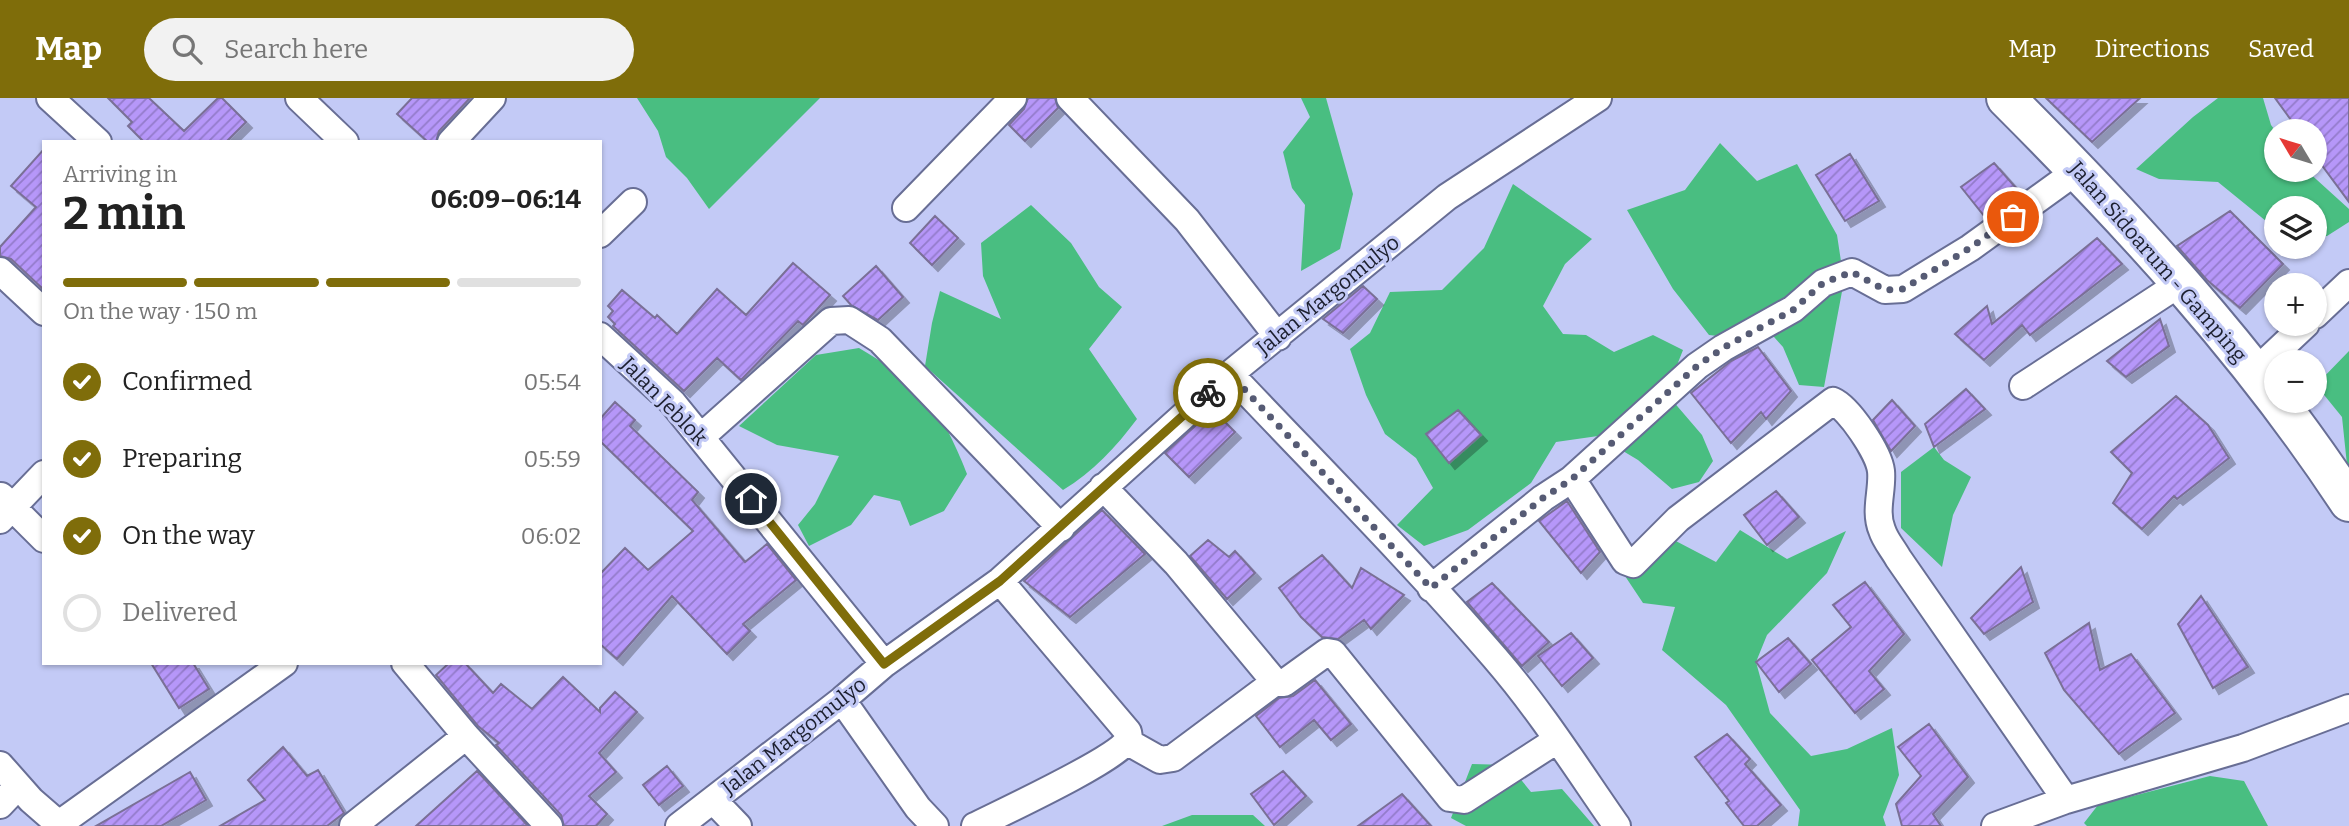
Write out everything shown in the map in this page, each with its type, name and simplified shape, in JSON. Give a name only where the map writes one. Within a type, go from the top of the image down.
[{"type":"main road","name":"Jalan Sidoarum - Gamping","points":[[2006,98],[2078,170],[2182,282],[2255,372],[2349,502]]},
{"type":"street","points":[[50,98],[96,140]]},
{"type":"street","points":[[299,98],[343,140]]},
{"type":"street","points":[[453,140],[492,98]]},
{"type":"street","points":[[906,208],[1013,98]]},
{"type":"street","points":[[1070,98],[1187,220],[1278,337]]},
{"type":"street","name":"Jalan Margomulyo","points":[[679,826],[842,700],[884,664],[1000,581],[1230,374],[1447,197],[1598,98]]},
{"type":"street","points":[[1431,588],[1543,498],[1572,479],[1697,366],[1723,348],[1793,310],[1823,283],[1852,272],[1885,290],[1903,289],[1970,248],[2078,170]]},
{"type":"street","points":[[602,232],[633,202]]},
{"type":"street","points":[[0,271],[42,310]]},
{"type":"street","points":[[2023,386],[2182,282]]},
{"type":"street","points":[[2327,304],[2349,283]]},
{"type":"street","points":[[701,438],[831,321],[849,320],[880,340],[1061,528]]},
{"type":"street","points":[[2255,372],[2293,336]]},
{"type":"street","name":"Jalan Jeblok","points":[[602,339],[649,379],[701,438],[884,664]]},
{"type":"street","points":[[1230,374],[1497,660],[1617,826]]},
{"type":"street","points":[[1572,479],[1625,561],[1633,564],[1678,519],[1833,401],[1841,405],[1872,448],[1881,469],[1878,513],[1882,530],[1898,558],[2066,800]]},
{"type":"street","points":[[42,476],[4,507],[42,537]]},
{"type":"street","points":[[1103,487],[1176,563],[1275,682]]},
{"type":"street","points":[[975,826],[1045,792],[1118,751],[1128,742],[1128,732],[1000,581]]},
{"type":"street","points":[[1128,742],[1160,760],[1174,758],[1275,682],[1284,683],[1327,652],[1334,653],[1450,798],[1464,800],[1557,740]]},
{"type":"street","points":[[0,765],[9,795],[60,825],[281,665]]},
{"type":"street","points":[[407,665],[466,736],[549,826]]},
{"type":"street","points":[[842,700],[918,808],[935,826]]},
{"type":"street","points":[[1996,826],[2066,800],[2244,748],[2349,708]]},
{"type":"street","points":[[353,826],[466,736]]},
{"type":"street","points":[[713,800],[738,826]]},
{"type":"green space","points":[[637,98],[820,98],[709,209],[687,178],[666,157],[658,131]]},
{"type":"green space","points":[[1301,98],[1326,98],[1353,194],[1340,249],[1301,271],[1305,205],[1292,188],[1283,152],[1310,117]]},
{"type":"green space","points":[[2218,98],[2263,98],[2269,119],[2264,119],[2264,182],[2319,182],[2349,209],[2349,222],[2327,236],[2327,196],[2264,196],[2264,219],[2218,182],[2159,179],[2136,169]]},
{"type":"green space","points":[[1720,143],[1757,181],[1797,164],[1837,235],[1844,281],[1824,387],[1799,385],[1783,347],[1759,320],[1735,338],[1709,335],[1673,289],[1627,210],[1685,190]]},
{"type":"green space","points":[[1513,184],[1592,239],[1565,264],[1543,306],[1563,334],[1586,335],[1614,352],[1653,335],[1683,350],[1666,393],[1702,435],[1713,461],[1699,482],[1672,489],[1638,460],[1598,436],[1556,442],[1531,483],[1468,530],[1424,546],[1397,525],[1433,488],[1416,458],[1385,434],[1366,395],[1350,349],[1370,333],[1390,292],[1442,290],[1484,248]]},
{"type":"green space","points":[[1031,205],[1071,243],[1099,287],[1122,307],[1089,349],[1137,419],[1103,458],[1063,490],[925,366],[940,291],[1001,319],[983,276],[981,243]]},
{"type":"green space","points":[[859,348],[903,376],[926,396],[943,422],[967,474],[944,511],[910,526],[900,501],[874,495],[851,525],[809,546],[798,525],[815,504],[839,456],[777,445],[739,426],[816,355]]},
{"type":"green space","points":[[2349,351],[2349,484],[2342,417],[2327,399],[2327,374]]},
{"type":"green space","points":[[1934,447],[1944,460],[1971,477],[1953,515],[1942,567],[1901,528],[1901,472]]},
{"type":"green space","points":[[1740,530],[1787,559],[1846,531],[1827,573],[1767,635],[1756,662],[1770,713],[1811,756],[1847,749],[1892,728],[1899,775],[1883,817],[1886,826],[1798,826],[1800,810],[1726,705],[1662,650],[1675,607],[1643,603],[1621,570],[1633,543],[1672,539],[1716,562]]},
{"type":"green space","points":[[1472,764],[1509,765],[1531,792],[1562,789],[1594,826],[1466,826],[1451,818]]},
{"type":"green space","points":[[2210,776],[2244,781],[2268,826],[2087,826],[2084,823],[2098,805]]},
{"type":"green space","points":[[1192,815],[1253,815],[1265,826],[1162,826]]},
{"type":"building","points":[[108,98],[149,98],[184,131],[218,98],[222,98],[246,122],[228,140],[142,140],[128,126],[132,122]]},
{"type":"building","points":[[412,98],[470,98],[439,131],[437,140],[426,140],[397,114]]},
{"type":"building","points":[[1028,98],[1055,98],[1058,108],[1025,141],[1009,125],[1024,109]]},
{"type":"building","points":[[2046,98],[2140,98],[2092,142]]},
{"type":"building","points":[[2275,98],[2349,98],[2349,202],[2328,174],[2328,119],[2290,119]]},
{"type":"building","points":[[42,151],[42,288],[11,259],[0,256],[0,247],[36,207],[11,186]]},
{"type":"building","points":[[1850,154],[1879,201],[1845,221],[1816,175]]},
{"type":"building","points":[[1994,163],[2017,189],[1985,217],[1961,187]]},
{"type":"building","points":[[2230,211],[2264,245],[2264,259],[2278,259],[2283,264],[2274,273],[2264,273],[2264,283],[2240,308],[2207,280],[2177,246]]},
{"type":"building","points":[[935,216],[958,238],[932,265],[910,243]]},
{"type":"building","points":[[2097,238],[2122,264],[2030,335],[2022,325],[1984,360],[1955,334],[1987,306],[1992,324]]},
{"type":"building","points":[[793,263],[830,295],[803,325],[798,321],[741,380],[717,358],[684,391],[613,326],[615,324],[608,317],[613,311],[608,306],[622,290],[655,318],[657,315],[677,334],[717,289],[746,315]]},
{"type":"building","points":[[876,266],[903,297],[878,320],[851,305],[843,296]]},
{"type":"building","points":[[1363,286],[1377,299],[1343,333],[1323,319]]},
{"type":"building","points":[[2160,319],[2169,346],[2126,377],[2107,361]]},
{"type":"building","points":[[1758,347],[1791,391],[1766,419],[1761,412],[1731,443],[1691,393],[1731,361]]},
{"type":"building","points":[[1966,389],[1985,409],[1934,447],[1925,424]]},
{"type":"building","points":[[2176,396],[2208,425],[2229,458],[2177,499],[2174,496],[2142,529],[2113,503],[2132,473],[2111,452]]},
{"type":"building","points":[[1892,400],[1915,426],[1891,451],[1873,420]]},
{"type":"building","points":[[615,402],[635,420],[630,426],[698,492],[692,500],[745,562],[767,544],[796,580],[743,624],[750,631],[727,654],[672,596],[617,659],[602,646],[602,572],[625,548],[648,570],[693,531],[602,443],[602,417]]},
{"type":"building","points":[[1213,410],[1235,432],[1189,477],[1165,453]]},
{"type":"building","points":[[1458,410],[1481,435],[1449,463],[1426,434]]},
{"type":"building","points":[[1776,491],[1799,517],[1767,545],[1744,515]]},
{"type":"building","points":[[1567,501],[1600,552],[1581,573],[1539,521]]},
{"type":"building","points":[[1102,510],[1145,554],[1070,617],[1024,581]]},
{"type":"building","points":[[1208,540],[1229,557],[1235,551],[1255,573],[1227,599],[1190,556]]},
{"type":"building","points":[[1322,555],[1352,588],[1361,568],[1404,595],[1371,629],[1364,620],[1338,639],[1322,637],[1301,617],[1279,588]]},
{"type":"building","points":[[2021,567],[2033,602],[1984,634],[1971,618]]},
{"type":"building","points":[[1865,582],[1904,634],[1869,671],[1884,689],[1855,713],[1812,660],[1851,627],[1833,605]]},
{"type":"building","points":[[1492,583],[1549,642],[1522,666],[1467,602]]},
{"type":"building","points":[[2201,596],[2248,667],[2213,688],[2178,624]]},
{"type":"building","points":[[2089,623],[2100,670],[2131,654],[2175,713],[2119,754],[2064,690],[2045,653]]},
{"type":"building","points":[[1571,633],[1593,658],[1562,686],[1538,656]]},
{"type":"building","points":[[1788,638],[1811,664],[1779,692],[1756,662]]},
{"type":"building","points":[[152,665],[194,665],[209,689],[179,708]]},
{"type":"building","points":[[447,665],[467,665],[493,693],[501,684],[532,709],[563,677],[600,712],[600,708],[615,692],[637,712],[599,753],[616,772],[589,796],[607,814],[596,826],[564,826],[561,815],[496,745],[499,743],[478,726],[436,675]]},
{"type":"building","points":[[1315,680],[1351,724],[1331,740],[1314,720],[1280,747],[1256,716],[1279,698],[1293,696]]},
{"type":"building","points":[[1929,724],[1968,777],[1933,814],[1941,826],[1902,826],[1896,804],[1921,776],[1898,747]]},
{"type":"building","points":[[1727,734],[1750,759],[1745,764],[1781,805],[1757,826],[1744,826],[1726,803],[1729,801],[1695,757]]},
{"type":"building","points":[[283,747],[307,776],[318,770],[344,813],[327,826],[220,826],[265,800],[248,780]]},
{"type":"building","points":[[667,766],[683,786],[659,805],[643,785]]},
{"type":"building","points":[[477,771],[528,826],[416,826]]},
{"type":"building","points":[[1283,771],[1306,796],[1274,825],[1251,794]]},
{"type":"building","points":[[190,772],[206,800],[161,826],[96,826]]},
{"type":"building","points":[[1402,794],[1431,826],[1358,826]]},
{"type":"way so far","points":[[1208,393],[1230,374],[1431,588],[1543,498],[1572,479],[1697,366],[1723,348],[1793,310],[1823,283],[1852,272],[1885,290],[1903,289],[1970,248],[2013,217]]},
{"type":"route","points":[[751,499],[884,664],[1000,581],[1208,393]]}]
